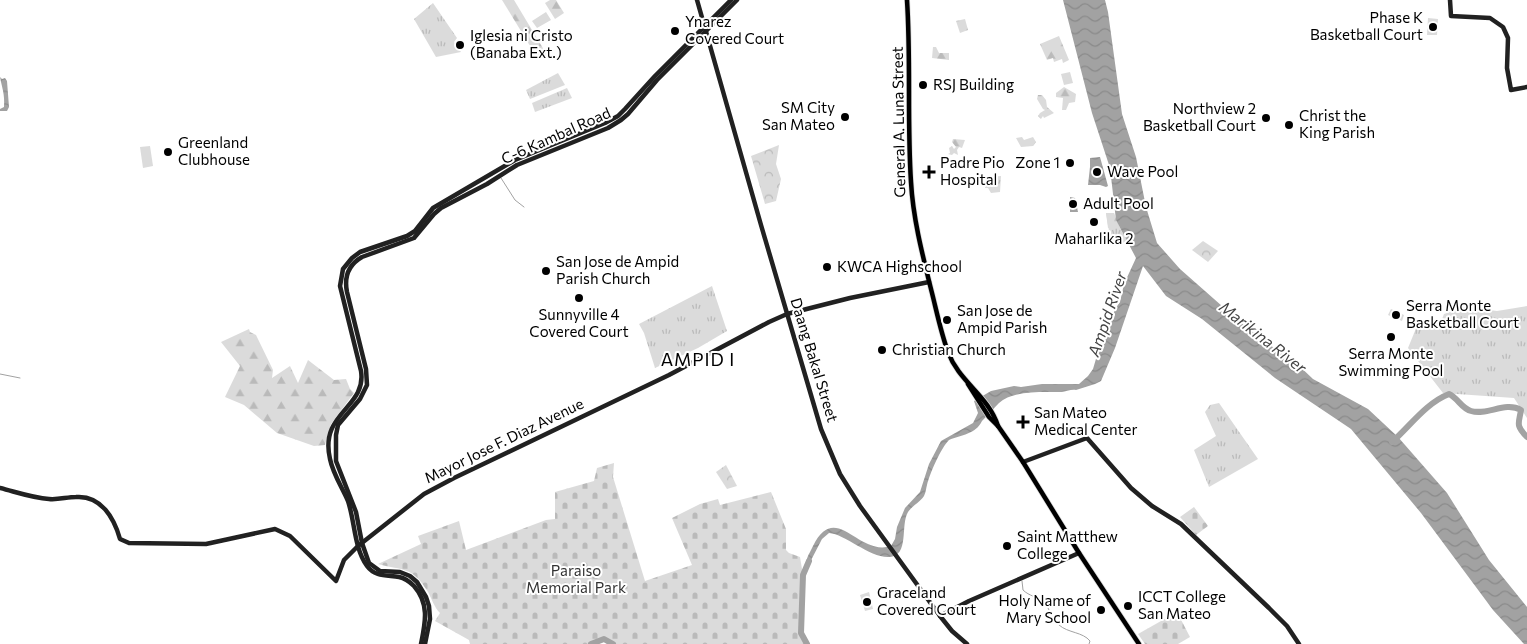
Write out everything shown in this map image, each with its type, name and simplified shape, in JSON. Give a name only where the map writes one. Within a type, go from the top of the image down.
[{"type":"main road","name":"General A. Luna Street","points":[[907,0],[910,47],[909,135],[912,190],[922,254],[948,353],[956,368],[976,393],[1023,462],[1079,553],[1139,644]]},
{"type":"street","name":"Daang Bakal Street","points":[[697,0],[821,429],[840,474],[860,506],[940,616],[952,631],[967,644]]},
{"type":"street","name":"C-6 Kambal Road","points":[[705,29],[731,0]]},
{"type":"street","name":"C-6 Kambal Road","points":[[423,644],[430,623],[430,611],[422,588],[413,578],[405,573],[383,572],[375,569],[369,563],[360,545],[356,512],[336,464],[338,425],[360,399],[367,385],[366,370],[340,282],[343,269],[360,252],[407,236],[415,231],[433,208],[515,160],[613,119],[625,109],[655,76],[737,0]]},
{"type":"street","points":[[1450,0],[1451,16],[1490,18],[1503,27],[1508,38],[1507,68],[1511,90],[1527,87]]},
{"type":"street","name":"Mayor Jose F. Diaz Avenue","points":[[0,488],[51,500],[77,497],[88,498],[96,502],[110,515],[120,539],[129,543],[206,544],[275,528],[290,536],[336,581],[344,560],[424,494],[435,488],[669,375],[787,314],[850,298],[929,282]]},
{"type":"street","points":[[1023,462],[1088,438],[1131,488],[1152,506],[1181,524],[1287,626],[1300,644]]},
{"type":"street","points":[[940,616],[948,610],[981,595],[1079,553]]},
{"type":"green space","points":[[502,0],[514,0],[547,55],[538,59]]},
{"type":"green space","points":[[550,0],[556,0],[564,13],[555,19],[545,3]]},
{"type":"green space","points":[[433,3],[457,38],[454,42],[461,52],[436,57],[414,19]]},
{"type":"green space","points":[[546,12],[551,20],[537,28],[532,21]]},
{"type":"green space","name":"Phase K Basketball Court","points":[[1428,18],[1438,19],[1437,35],[1427,35]]},
{"type":"green space","points":[[965,19],[968,30],[960,33],[956,21]]},
{"type":"green space","points":[[1059,36],[1069,60],[1063,63],[1062,59],[1054,62],[1053,58],[1047,60],[1040,44]]},
{"type":"green space","points":[[933,47],[936,47],[939,53],[949,53],[949,60],[932,58]]},
{"type":"green space","points":[[1070,72],[1073,83],[1064,85],[1061,74]]},
{"type":"green space","points":[[558,73],[565,85],[530,99],[526,90]]},
{"type":"green space","points":[[1064,87],[1076,94],[1075,102],[1069,103],[1066,110],[1062,110],[1063,98],[1056,97],[1056,93]]},
{"type":"green space","points":[[567,88],[572,98],[535,112],[532,103]]},
{"type":"green space","points":[[1038,95],[1042,95],[1046,100],[1047,107],[1054,113],[1044,118],[1043,116],[1041,119],[1038,116],[1045,110],[1037,99]]},
{"type":"green space","points":[[1022,137],[1024,140],[1033,137],[1036,142],[1033,146],[1021,147],[1016,138]]},
{"type":"green space","points":[[953,139],[965,140],[962,148],[959,147],[957,150],[958,155],[954,153],[952,155],[948,154],[950,153],[949,148],[952,146],[954,149],[956,147],[952,142]]},
{"type":"green space","points":[[779,145],[776,164],[781,179],[776,201],[765,204],[751,156]]},
{"type":"green space","points":[[150,146],[153,166],[143,168],[140,147]]},
{"type":"green space","points":[[1001,176],[1000,192],[991,193],[988,188],[985,188],[986,182],[989,182],[990,177]]},
{"type":"green space","points":[[1106,213],[1114,213],[1127,241],[1115,246],[1109,231]]},
{"type":"green space","points":[[1106,213],[1114,213],[1119,226],[1108,228]]},
{"type":"green space","points":[[1096,236],[1097,244],[1084,246],[1083,237]]},
{"type":"green space","points":[[1203,241],[1218,251],[1208,262],[1192,250]]},
{"type":"green space","points":[[712,286],[727,331],[698,348],[655,368],[644,333],[639,324]]},
{"type":"green space","points":[[1527,306],[1527,418],[1514,398],[1443,393],[1408,348],[1417,326],[1439,327],[1444,314],[1465,307],[1497,311]]},
{"type":"green space","name":"Serra Monte Basketball Court","points":[[1391,309],[1404,315],[1402,321],[1388,315]]},
{"type":"green space","points":[[249,329],[250,332],[256,335],[273,370],[272,378],[290,366],[298,383],[308,360],[334,380],[346,379],[354,393],[331,424],[325,445],[314,446],[277,433],[244,405],[225,397],[240,366],[221,342]]},
{"type":"green space","points":[[1219,403],[1258,459],[1209,487],[1194,450],[1216,436],[1205,412],[1210,405]]},
{"type":"green space","name":"Paraiso Memorial Park","points":[[614,463],[613,477],[645,581],[692,565],[672,518],[700,504],[718,499],[720,505],[771,492],[786,529],[786,550],[800,557],[803,575],[801,633],[807,644],[613,644],[604,639],[591,644],[470,644],[469,640],[435,621],[440,613],[428,592],[417,578],[407,571],[378,564],[421,544],[418,536],[459,521],[466,550],[546,520],[555,519],[555,492],[594,481],[597,468]]},
{"type":"green space","points":[[726,465],[737,486],[727,489],[716,472]]},
{"type":"green space","points":[[1194,507],[1208,526],[1196,535],[1180,517]]},
{"type":"green space","name":"Graceland Covered Court","points":[[869,592],[873,609],[865,611],[860,595]]},
{"type":"green space","points":[[1177,612],[1190,637],[1178,644],[1145,644],[1138,634]]},
{"type":"water","points":[[1063,0],[1105,0],[1122,114],[1136,157],[1146,207],[1157,243],[1180,269],[1239,321],[1294,361],[1313,379],[1368,409],[1398,437],[1447,493],[1489,560],[1527,607],[1527,644],[1524,644],[1493,610],[1421,513],[1351,429],[1275,378],[1202,319],[1166,296],[1143,266],[1115,348],[1101,381],[1076,390],[1037,392],[1012,396],[999,403],[976,429],[949,440],[933,468],[924,496],[908,512],[902,546],[896,555],[889,557],[874,554],[842,537],[829,533],[822,539],[807,568],[807,559],[813,546],[822,533],[830,528],[839,529],[868,544],[879,547],[891,546],[905,508],[920,492],[929,464],[941,441],[973,423],[978,413],[974,401],[991,391],[1014,386],[1079,384],[1093,369],[1115,309],[1120,302],[1124,284],[1136,258],[1116,220],[1110,168],[1092,113]]},
{"type":"water","points":[[0,77],[2,79],[5,78],[7,81],[9,107],[7,111],[0,111],[4,107],[4,95]]},
{"type":"water","name":"Wave Pool","points":[[1100,157],[1108,186],[1106,187],[1088,185],[1090,158]]},
{"type":"water","name":"Adult Pool","points":[[1070,197],[1075,198],[1078,212],[1070,212]]},
{"type":"waterway","points":[[501,178],[515,200],[524,207]]},
{"type":"waterway","points":[[0,374],[20,378]]},
{"type":"waterway","points":[[1392,442],[1433,403],[1449,394],[1471,411],[1483,412],[1509,407],[1521,410],[1519,427],[1527,437]]},
{"type":"waterway","name":"Ampid River","points":[[807,644],[801,633],[803,575],[809,561]]},
{"type":"waterway","points":[[1022,581],[1023,590],[1044,602],[1056,622],[1063,628],[1087,638],[1090,641],[1089,644]]},
{"type":"waterway","name":"Ampid River","points":[[591,644],[604,639],[613,644]]},
{"type":"place","name":"Phase K Basketball Court","points":[[1433,27]]},
{"type":"place","name":"Ynarez Covered Court","points":[[675,31]]},
{"type":"place","name":"Iglesia ni Cristo (Banaba Ext.)","points":[[460,45]]},
{"type":"place","name":"RSJ Building","points":[[923,85]]},
{"type":"place","name":"SM City San Mateo","points":[[845,117]]},
{"type":"place","name":"Northview 2 Basketball Court","points":[[1266,118]]},
{"type":"place","name":"Christ the King Parish","points":[[1289,125]]},
{"type":"place","name":"Greenland Clubhouse","points":[[168,152]]},
{"type":"place","name":"Zone 1","points":[[1070,163]]},
{"type":"place","name":"Padre Pio Hospital","points":[[929,172]]},
{"type":"place","name":"Wave Pool","points":[[1097,172]]},
{"type":"place","name":"Adult Pool","points":[[1073,204]]},
{"type":"place","name":"Maharlika 2","points":[[1094,222]]},
{"type":"place","name":"KWCA Highschool","points":[[827,267]]},
{"type":"place","name":"San Jose de Ampid Parish Church","points":[[546,271]]},
{"type":"place","name":"Sunnyville 4 Covered Court","points":[[579,298]]},
{"type":"place","name":"Serra Monte Basketball Court","points":[[1396,315]]},
{"type":"place","name":"San Jose de Ampid Parish","points":[[947,320]]},
{"type":"place","name":"Serra Monte Swimming Pool","points":[[1391,337]]},
{"type":"place","name":"Christian Church","points":[[882,350]]},
{"type":"place","name":"San Mateo Medical Center","points":[[1023,422]]},
{"type":"place","name":"Saint Matthew College","points":[[1007,546]]},
{"type":"place","name":"Graceland Covered Court","points":[[867,602]]},
{"type":"place","name":"ICCT College San Mateo","points":[[1128,606]]},
{"type":"place","name":"Holy Name of Mary School","points":[[1101,610]]},
{"type":"district","name":"AMPID I","points":[[698,360]]},
{"type":"water label","name":"Marikina River","points":[[1263,337]]}]
